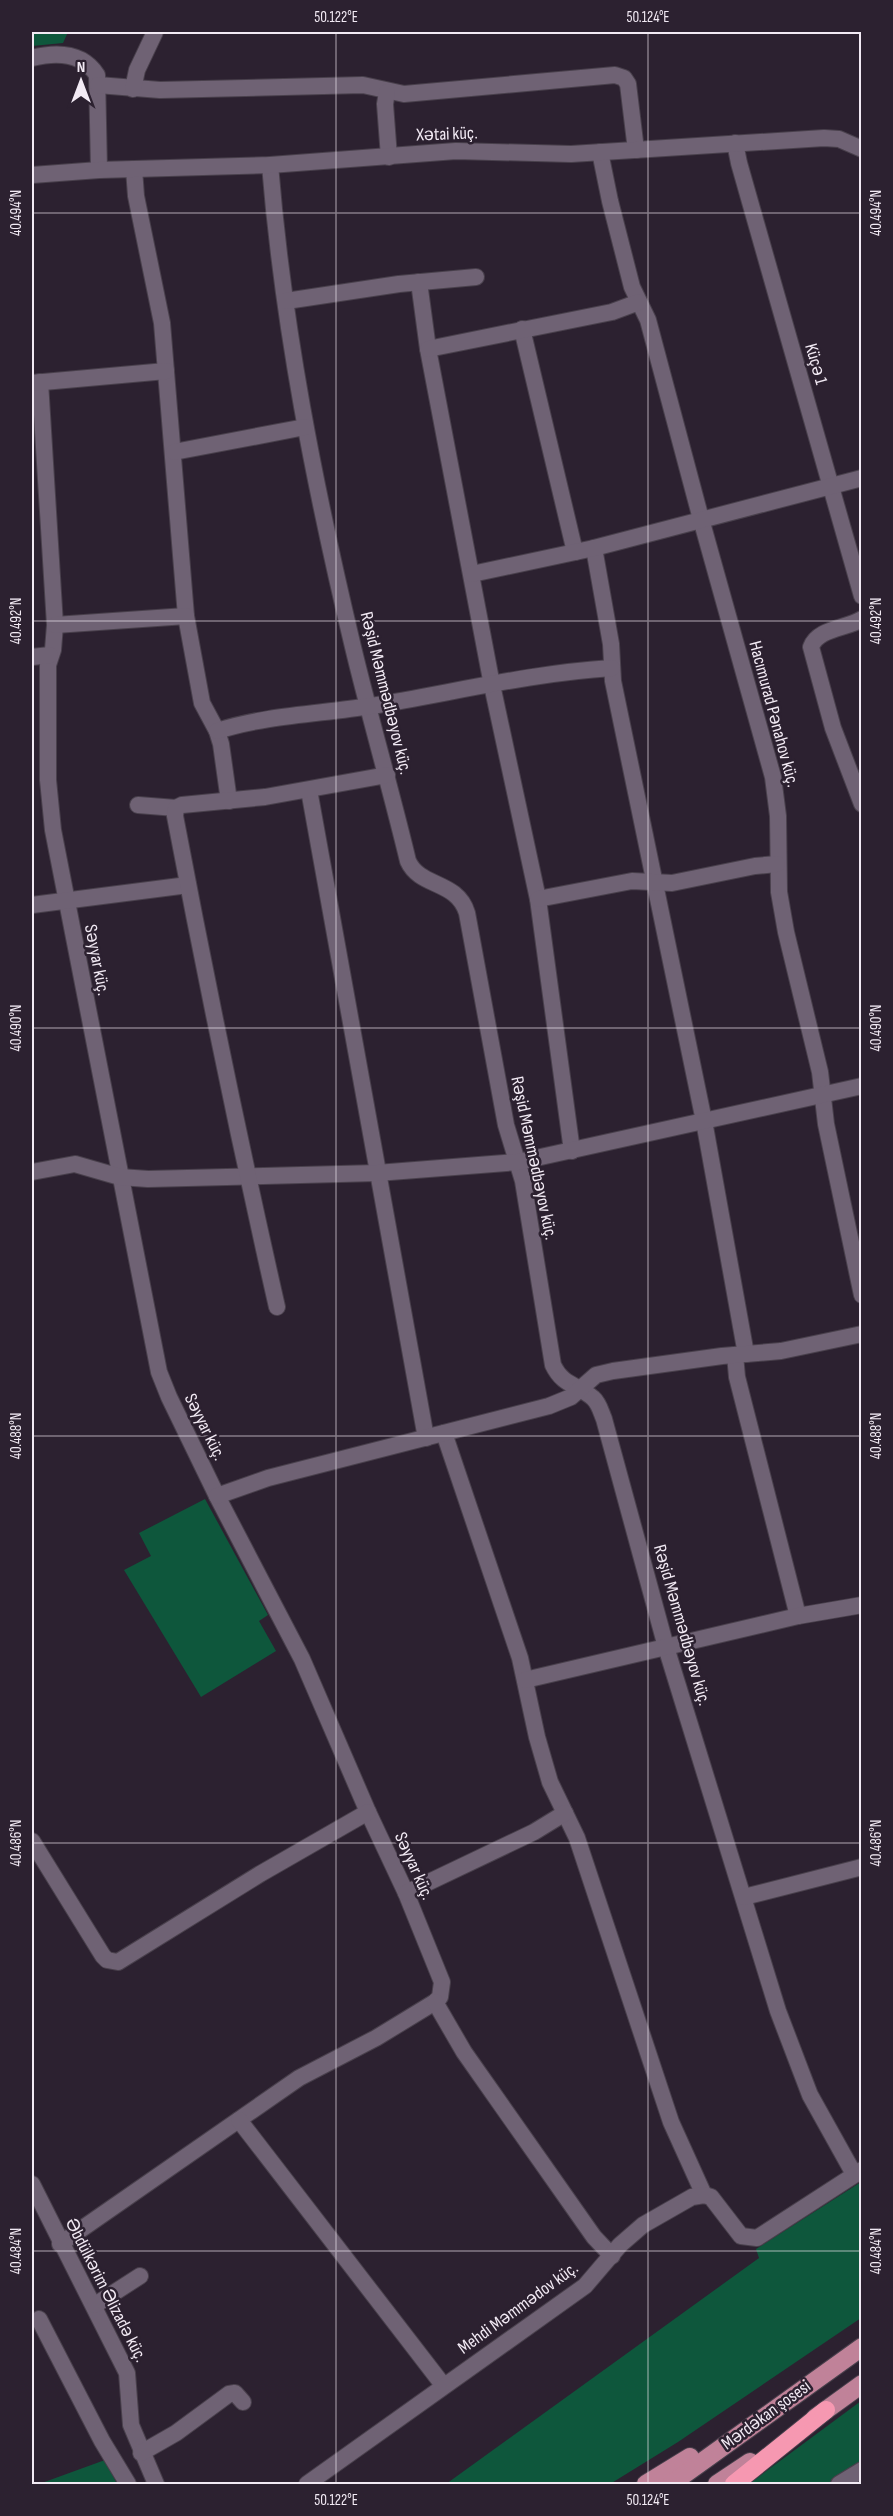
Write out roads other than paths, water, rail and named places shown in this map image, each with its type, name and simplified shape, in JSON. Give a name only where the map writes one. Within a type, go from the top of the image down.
[{"type":"highway","points":[[734,2484],[826,2410]]},
{"type":"main road","name":"Mərdəkan şosesi","points":[[671,2484],[861,2347]]},
{"type":"main road","points":[[646,2484],[809,2384]]},
{"type":"main road","name":"Mərdəkan şosesi","points":[[717,2484],[861,2384]]},
{"type":"street","points":[[133,89],[137,70],[155,32]]},
{"type":"street","points":[[32,58],[58,54],[77,58],[91,66],[97,75],[99,170]]},
{"type":"street","points":[[99,86],[160,90],[363,85],[404,94],[615,75],[624,78],[628,84],[636,150]]},
{"type":"street","points":[[387,92],[389,157]]},
{"type":"street","name":"Xətai küç.","points":[[32,175],[99,170],[270,165],[456,151],[541,154],[600,152],[824,138],[839,140],[861,149]]},
{"type":"street","name":"Küçə 1","points":[[735,143],[742,175],[861,596]]},
{"type":"street","name":"Hacımurad Pənahov küç.","points":[[600,152],[629,277],[648,320],[700,519],[773,777],[778,816],[778,892],[820,1072],[825,1124],[861,1294]]},
{"type":"street","name":"Rəşid Məmmədbəyov küç.","points":[[270,165],[275,229],[305,427],[353,645],[411,868],[417,874],[453,892],[464,905],[504,1114],[528,1206],[553,1365],[558,1376],[592,1397],[599,1406],[604,1419],[666,1647],[778,2011],[800,2072],[829,2132],[858,2172]]},
{"type":"street","points":[[134,170],[136,196],[162,322],[186,616],[202,704],[217,730],[229,801]]},
{"type":"street","points":[[286,301],[419,282],[476,277]]},
{"type":"street","points":[[419,282],[428,349],[492,685],[538,899],[572,1151]]},
{"type":"street","points":[[428,349],[612,312],[639,302]]},
{"type":"street","points":[[522,329],[575,552]]},
{"type":"street","points":[[36,382],[166,371]]},
{"type":"street","name":"Səyyar küç.","points":[[36,382],[55,625],[47,679],[50,804],[66,902],[159,1372],[217,1496],[302,1659],[368,1812],[406,1893],[442,1982],[440,1997],[435,2002]]},
{"type":"street","points":[[174,452],[305,427]]},
{"type":"street","points":[[472,574],[594,548],[861,478]]},
{"type":"street","points":[[594,548],[611,644],[613,681],[704,1122],[741,1354],[737,1377],[798,1616]]},
{"type":"street","points":[[55,625],[186,616]]},
{"type":"street","points":[[861,619],[820,635],[811,647],[833,728],[861,804]]},
{"type":"street","points":[[32,657],[50,655]]},
{"type":"street","points":[[217,730],[252,722],[370,706],[552,674],[612,668]]},
{"type":"street","points":[[138,805],[176,808],[182,805],[309,790],[387,775]]},
{"type":"street","points":[[309,790],[376,1173],[426,1438]]},
{"type":"street","points":[[176,808],[175,816],[188,885],[247,1176],[277,1307]]},
{"type":"street","points":[[538,899],[632,881],[672,884],[755,866],[777,864]]},
{"type":"street","points":[[32,905],[188,885]]},
{"type":"street","points":[[32,1172],[75,1164],[120,1176],[147,1179],[376,1173],[518,1162],[861,1086]]},
{"type":"street","points":[[217,1496],[268,1478],[555,1404],[571,1397],[596,1375],[741,1354],[781,1351],[861,1334]]},
{"type":"street","points":[[444,1433],[514,1640],[545,1766],[556,1797],[577,1838],[589,1871],[671,2122],[704,2195],[717,2203],[741,2236],[757,2238],[858,2172]]},
{"type":"street","points":[[525,1680],[798,1616],[861,1605]]},
{"type":"street","points":[[32,1841],[103,1956],[107,1960],[118,1962],[260,1874],[368,1812]]},
{"type":"street","points":[[406,1893],[534,1832],[565,1813]]},
{"type":"street","points":[[744,1897],[861,1867]]},
{"type":"street","points":[[60,2244],[299,2078],[376,2038],[435,2002],[450,2031],[594,2237],[612,2256]]},
{"type":"street","points":[[238,2120],[444,2385]]},
{"type":"street","name":"Əbdülkərim Əlizadə küç.","points":[[32,2184],[60,2244],[95,2305],[127,2373],[131,2424],[154,2480]]},
{"type":"street","name":"Mehdi Məmmədov küç.","points":[[307,2484],[585,2286],[620,2245],[642,2225],[681,2202],[704,2195]]},
{"type":"street","points":[[95,2305],[140,2276]]},
{"type":"street","points":[[39,2319],[102,2441],[130,2484],[154,2480]]},
{"type":"street","points":[[141,2453],[176,2433],[229,2394],[236,2393],[243,2402]]},
{"type":"street","points":[[839,2484],[861,2470]]}]
